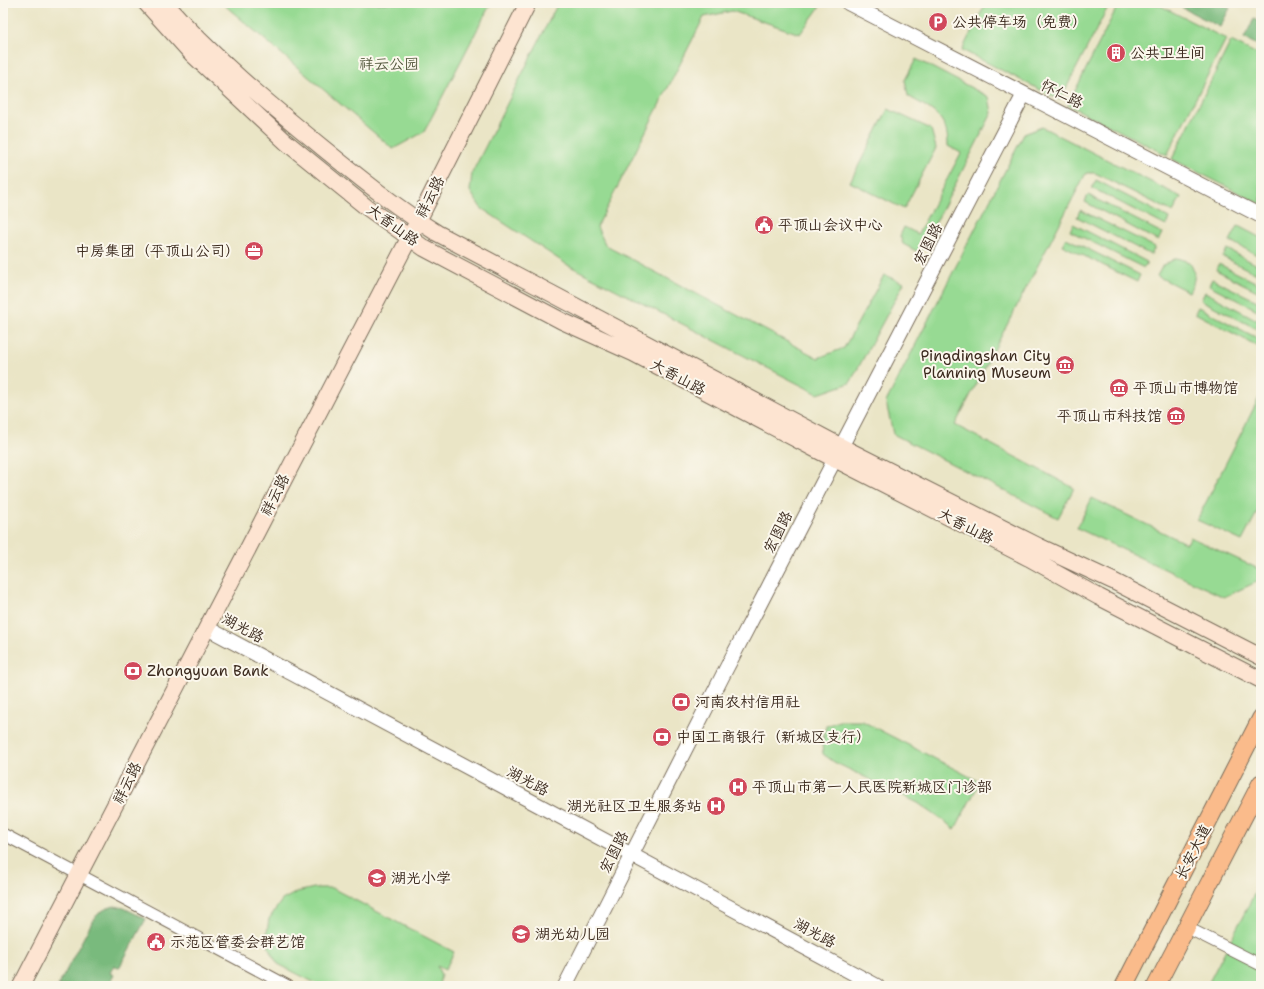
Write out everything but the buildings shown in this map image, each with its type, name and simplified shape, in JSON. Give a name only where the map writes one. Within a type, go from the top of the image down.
[{"type":"main road","name":"大香山路","points":[[146,3],[192,54],[281,137],[365,206],[408,238],[451,263],[562,321],[633,353],[838,453],[1113,581],[1261,657]]},
{"type":"main road","name":"大香山路","points":[[165,3],[202,43],[273,106],[340,162],[418,221],[1098,597],[1261,680]]},
{"type":"main road","name":"祥云路","points":[[21,986],[418,221],[528,3]]},
{"type":"main road","name":"长安大道","points":[[1124,986],[1261,718]]},
{"type":"main road","name":"长安大道","points":[[1156,986],[1261,783]]},
{"type":"street","name":"怀仁路","points":[[848,3],[1261,216]]},
{"type":"street","name":"宏图路","points":[[565,986],[1024,94]]},
{"type":"street","name":"湖光路","points":[[207,628],[877,986]]},
{"type":"street","points":[[3,834],[288,986]]},
{"type":"street","points":[[1186,927],[1261,965]]},
{"type":"green space","name":"祥云公园","points":[[222,3],[491,3],[424,132],[393,149]]},
{"type":"green space","points":[[558,3],[817,3],[821,5],[800,34],[732,11],[704,17],[597,227],[606,246],[818,358],[844,348],[884,275],[904,283],[850,383],[818,394],[566,264],[481,208],[470,191],[472,173]]},
{"type":"green space","points":[[986,3],[1110,3],[1060,100],[962,50]]},
{"type":"green space","points":[[1119,3],[1155,3],[1226,39],[1167,155],[1068,105]]},
{"type":"green space","points":[[1173,3],[1221,3],[1230,8],[1220,27]]},
{"type":"green space","points":[[1254,19],[1261,23],[1261,47],[1244,38]]},
{"type":"green space","points":[[1231,41],[1261,56],[1261,204],[1172,159]]},
{"type":"green space","points":[[916,59],[989,97],[992,113],[920,253],[903,244],[900,236],[904,227],[918,234],[961,153],[948,146],[945,127],[937,115],[924,105],[908,96],[905,80]]},
{"type":"green space","points":[[888,109],[931,129],[936,148],[904,209],[850,182]]},
{"type":"green space","points":[[1042,127],[1181,197],[1173,212],[1095,173],[1086,173],[955,425],[1074,488],[1058,518],[893,434],[886,402],[1024,134]]},
{"type":"green space","points":[[1096,180],[1169,218],[1166,226],[1092,188]]},
{"type":"green space","points":[[1088,195],[1162,233],[1158,241],[1085,202]]},
{"type":"green space","points":[[1080,210],[1155,247],[1151,255],[1077,217]]},
{"type":"green space","points":[[1073,224],[1147,262],[1144,268],[1070,231]]},
{"type":"green space","points":[[1238,226],[1261,238],[1261,257],[1230,241]]},
{"type":"green space","points":[[1066,238],[1140,275],[1137,282],[1062,245]]},
{"type":"green space","points":[[1227,249],[1261,267],[1261,276],[1223,257]]},
{"type":"green space","points":[[1177,258],[1189,262],[1192,266],[1194,281],[1189,292],[1157,276],[1163,265]]},
{"type":"green space","points":[[1219,264],[1261,285],[1261,293],[1216,270]]},
{"type":"green space","points":[[1212,279],[1261,303],[1261,312],[1209,285]]},
{"type":"green space","points":[[1205,292],[1261,322],[1261,331],[1201,300]]},
{"type":"green space","points":[[1198,307],[1261,340],[1261,348],[1195,313]]},
{"type":"green space","points":[[1261,394],[1261,505],[1242,541],[1197,520]]},
{"type":"green space","points":[[1092,498],[1185,543],[1188,542],[1190,537],[1261,570],[1261,580],[1224,597],[1077,528]]},
{"type":"green space","points":[[839,721],[862,721],[980,782],[955,829],[918,803],[834,762],[823,754],[822,744],[826,726]]},
{"type":"green space","points":[[1261,881],[1261,986],[1207,986]]},
{"type":"green space","points":[[314,888],[332,888],[454,952],[445,970],[437,966],[441,975],[439,986],[321,986],[278,964],[271,953],[266,939],[269,919],[282,900],[297,892]]},
{"type":"green space","points":[[115,906],[124,908],[146,919],[119,968],[114,965],[110,973],[114,975],[108,986],[58,986],[93,920],[102,911]]},
{"type":"place","name":"公共停车场（免费）","points":[[938,22]]},
{"type":"place","name":"公共卫生间","points":[[1116,53]]},
{"type":"place","name":"平顶山会议中心","points":[[764,225]]},
{"type":"place","name":"中房集团（平顶山公司）","points":[[254,251]]},
{"type":"place","name":"Pingdingshan City Planning Museum","points":[[1065,365]]},
{"type":"place","name":"平顶山市博物馆","points":[[1119,388]]},
{"type":"place","name":"平顶山市科技馆","points":[[1176,416]]},
{"type":"place","name":"Zhongyuan Bank","points":[[133,671]]},
{"type":"place","name":"河南农村信用社","points":[[681,702]]},
{"type":"place","name":"中国工商银行（新城区支行）","points":[[662,737]]},
{"type":"place","name":"平顶山市第一人民医院新城区门诊部","points":[[738,787]]},
{"type":"place","name":"湖光社区卫生服务站","points":[[716,806]]},
{"type":"place","name":"湖光小学","points":[[377,878]]},
{"type":"place","name":"湖光幼儿园","points":[[521,934]]},
{"type":"place","name":"示范区管委会群艺馆","points":[[156,942]]}]
